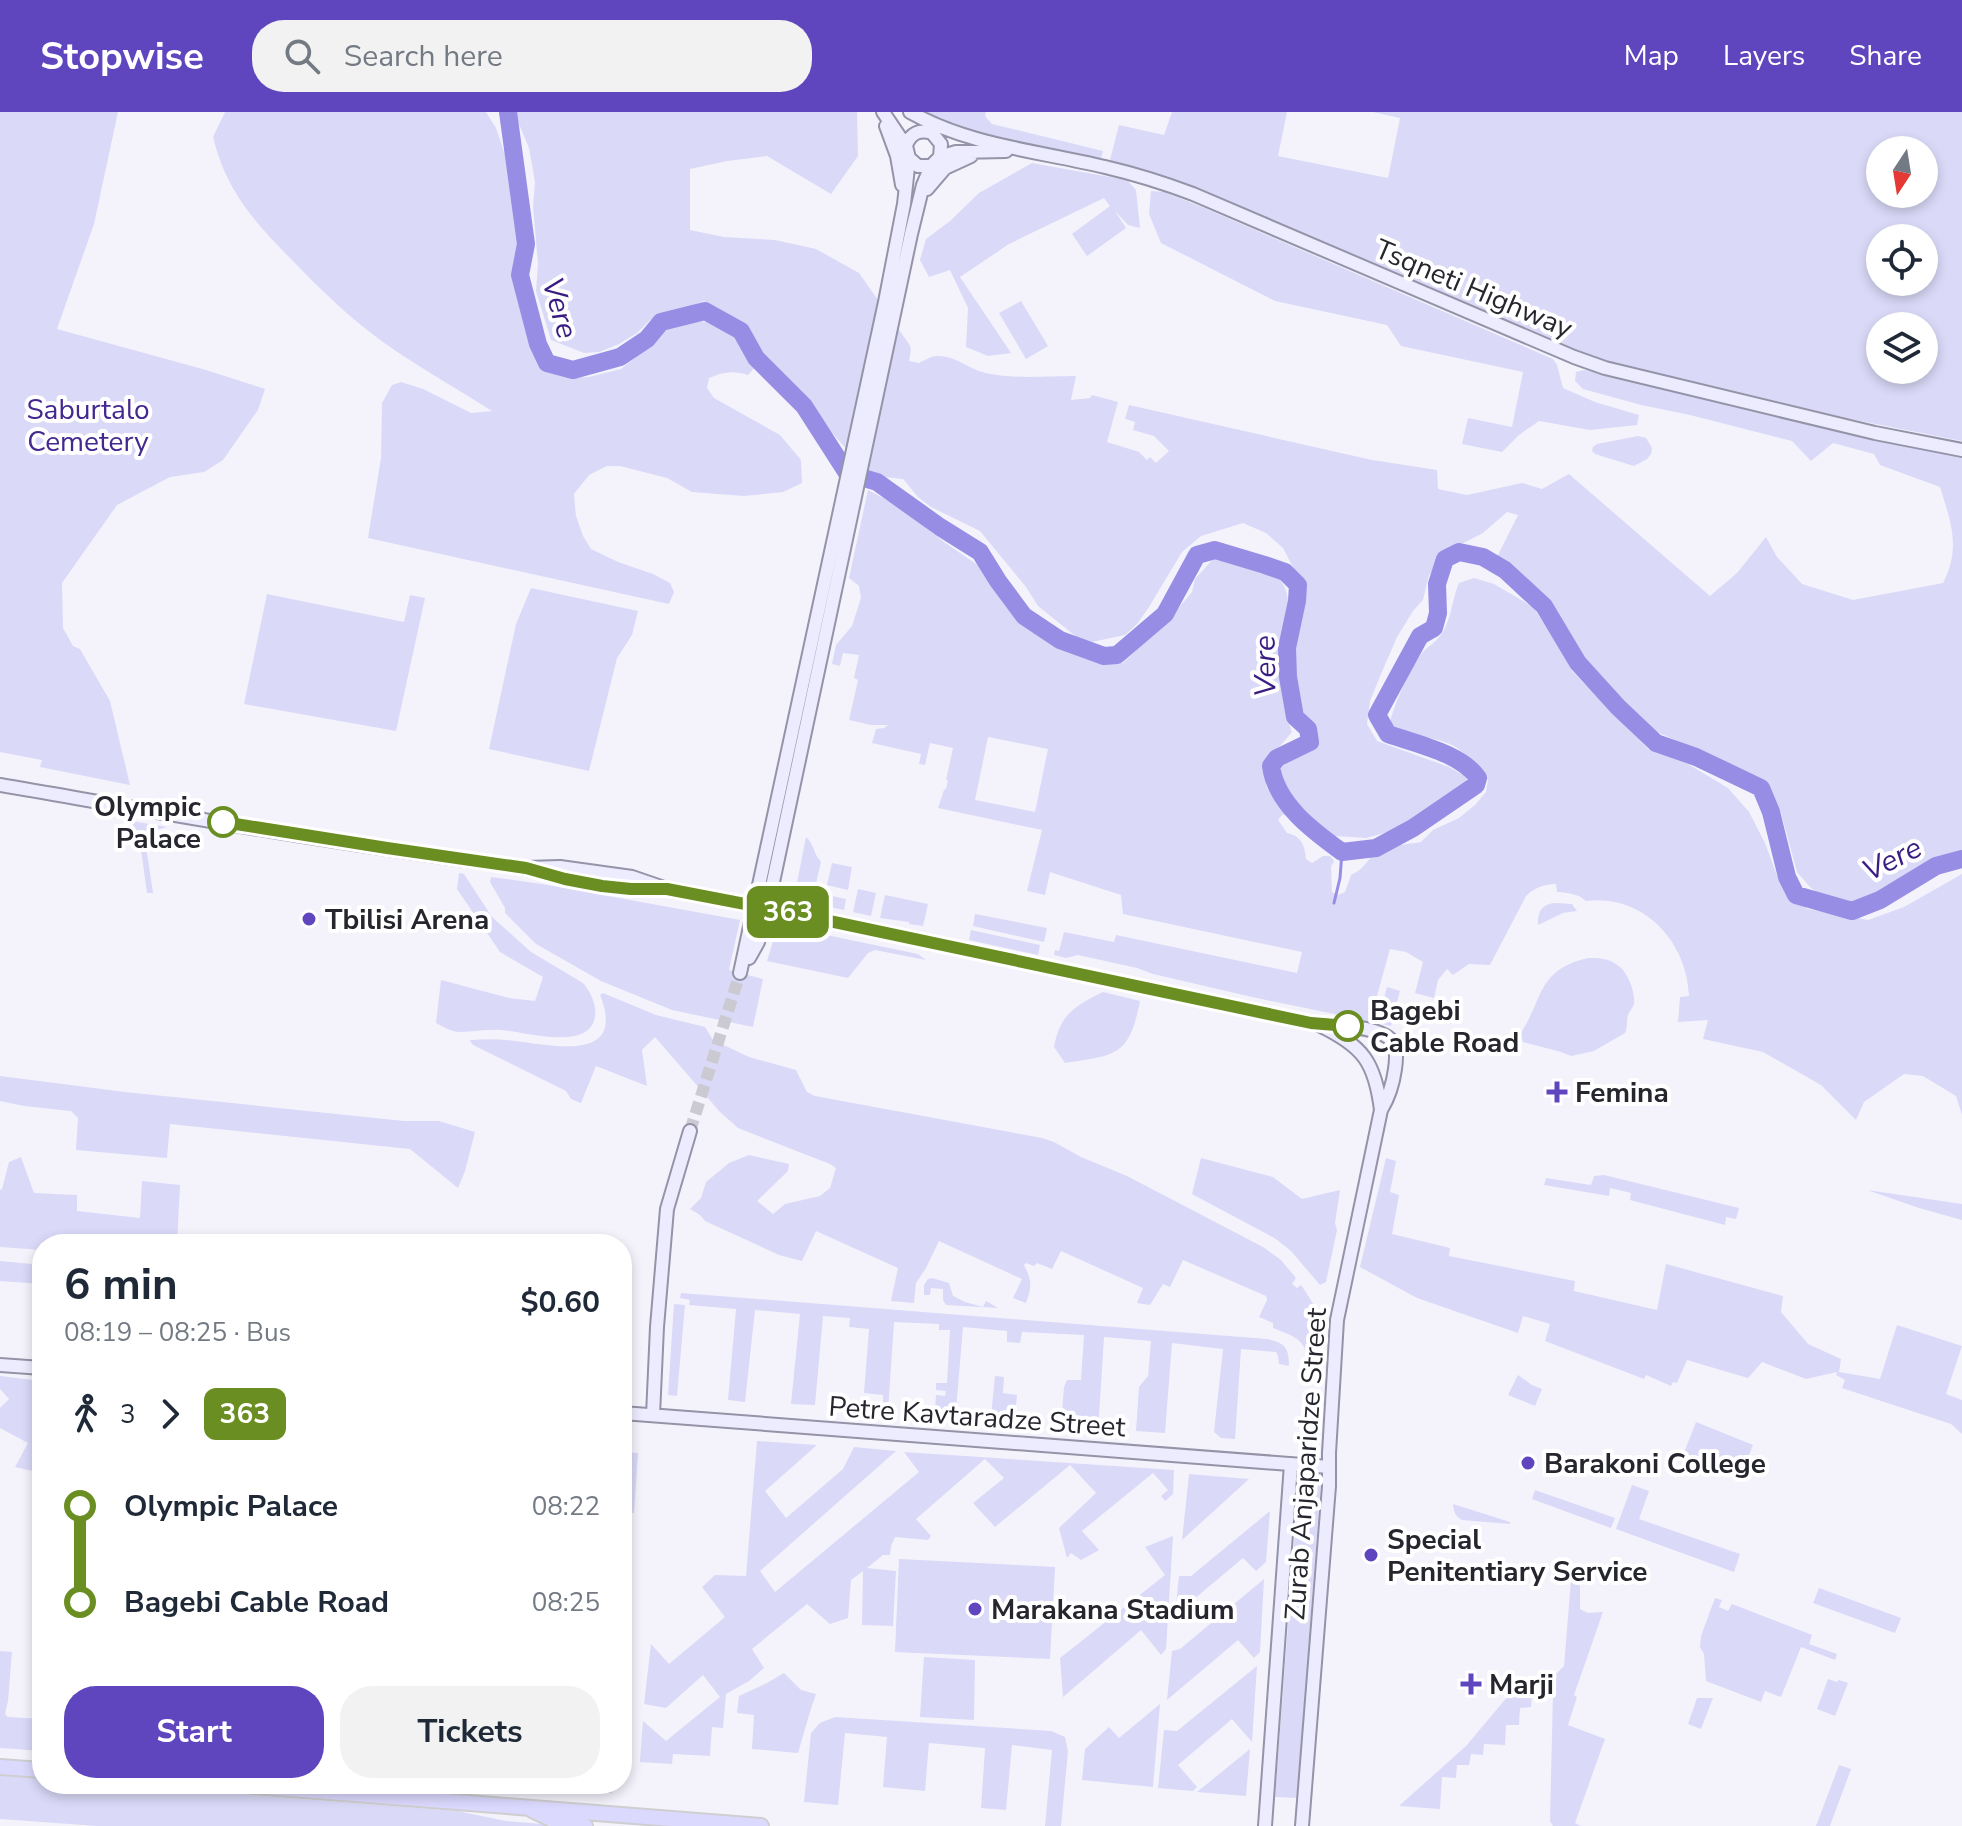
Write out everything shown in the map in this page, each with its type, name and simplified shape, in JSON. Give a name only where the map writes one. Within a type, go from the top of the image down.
[{"type":"main road","points":[[881,112],[918,166],[963,151],[1021,150]]},
{"type":"main road","points":[[881,112],[897,156],[904,204]]},
{"type":"main road","points":[[900,112],[941,144],[936,162],[923,185],[917,210]]},
{"type":"main road","points":[[910,112],[935,125],[978,140]]},
{"type":"main road","points":[[742,968],[762,907],[891,303],[905,232],[907,152],[914,134],[978,140]]},
{"type":"main road","name":"Tsqneti Highway","points":[[978,140],[1156,180],[1605,368],[1875,433],[1962,450]]},
{"type":"main road","points":[[905,232],[928,186],[945,168],[965,157],[990,151]]},
{"type":"main road","points":[[0,785],[526,868],[602,886],[667,889],[762,907],[1316,1024],[1349,1026],[1383,1035],[1391,1040],[1395,1052],[1391,1061],[1383,1066],[1373,1065],[1347,1040],[1316,1024]]},
{"type":"main road","points":[[1381,1110],[1379,1090],[1366,1059],[1365,1044],[1372,1036],[1383,1035]]},
{"type":"main road","name":"Zurab Anjaparidze Street","points":[[1302,1826],[1329,1486],[1337,1320],[1381,1110],[1391,1092],[1395,1052]]},
{"type":"main road","points":[[653,1415],[668,1201],[690,1131]]},
{"type":"main road","points":[[0,1365],[32,1367]]},
{"type":"main road","name":"Petre Kavtaradze Street","points":[[632,1414],[1329,1467]]},
{"type":"main road","name":"Zurab Anjaparidze Street","points":[[1265,1826],[1291,1464]]},
{"type":"main road","points":[[0,1767],[32,1769]]},
{"type":"main road","points":[[356,1794],[761,1826]]},
{"type":"main road","points":[[524,1807],[555,1821],[585,1826]]},
{"type":"green space","name":"Saburtalo Cemetery","points":[[0,112],[118,112],[94,224],[57,329],[265,389],[258,410],[223,460],[204,472],[170,477],[117,505],[62,583],[63,628],[73,646],[80,649],[110,701],[130,785],[40,767],[42,760],[0,752]]},
{"type":"green space","points":[[225,112],[486,112],[496,128],[516,196],[518,275],[524,316],[541,364],[574,378],[621,369],[668,326],[688,320],[709,322],[734,335],[757,365],[748,375],[728,372],[709,378],[707,388],[714,398],[780,435],[801,460],[802,483],[783,492],[744,496],[692,492],[667,478],[620,466],[607,466],[589,475],[574,494],[576,516],[591,549],[670,583],[674,592],[669,604],[368,538],[381,458],[382,403],[392,385],[401,382],[423,389],[471,413],[492,411],[370,332],[321,290],[262,228],[241,202],[218,155],[213,137]]},
{"type":"green space","points":[[514,112],[857,112],[858,156],[831,194],[767,156],[690,169],[690,230],[724,237],[775,240],[816,249],[859,273],[909,344],[909,361],[919,363],[943,356],[979,371],[1002,376],[1076,376],[1071,400],[1090,398],[1092,395],[1118,402],[1107,442],[1139,452],[1156,463],[1169,451],[1154,436],[1133,430],[1135,422],[1125,419],[1129,405],[1372,460],[1437,470],[1438,489],[1467,495],[1522,483],[1542,489],[1569,474],[1710,596],[1737,573],[1766,537],[1777,557],[1802,584],[1853,600],[1943,583],[1953,546],[1951,524],[1940,487],[1880,465],[1874,454],[1833,443],[1811,461],[1792,441],[1583,389],[1575,381],[1576,372],[1584,370],[1962,454],[1962,852],[1940,859],[1852,904],[1828,900],[1811,888],[1797,872],[1781,813],[1761,779],[1655,731],[1607,688],[1579,652],[1555,611],[1526,577],[1497,557],[1518,515],[1507,512],[1483,533],[1448,551],[1429,575],[1423,600],[1397,637],[1370,701],[1367,724],[1377,741],[1449,767],[1467,777],[1466,785],[1398,829],[1366,838],[1320,832],[1303,814],[1278,774],[1280,762],[1311,748],[1314,737],[1299,705],[1293,656],[1302,585],[1283,548],[1266,533],[1243,523],[1201,536],[1182,552],[1149,607],[1125,635],[1092,642],[1079,639],[1038,606],[980,531],[931,507],[903,479],[875,476],[864,469],[737,323],[704,301],[650,320],[637,333],[599,352],[584,353],[551,340],[536,291],[535,182],[529,148]]},
{"type":"green space","points":[[920,112],[986,112],[985,116],[992,124],[1103,151],[1100,162],[969,133]]},
{"type":"green space","points":[[1172,112],[1287,112],[1278,156],[1388,178],[1400,118],[1373,112],[1962,112],[1962,441],[1619,367],[1558,345],[1175,181],[1109,164],[1119,125],[1164,135]]},
{"type":"green space","points":[[1032,163],[1127,180],[1136,190],[1140,228],[1128,225],[1115,211],[1126,228],[1087,256],[1072,234],[1110,206],[1104,198],[1009,244],[960,277],[1011,353],[988,356],[966,347],[968,308],[950,270],[929,277],[920,260],[926,239],[979,193]]},
{"type":"green space","points":[[1151,191],[1164,192],[1202,207],[1553,359],[1563,388],[1595,402],[1639,415],[1637,425],[1590,430],[1539,421],[1502,452],[1462,444],[1468,418],[1512,427],[1523,372],[1401,346],[1387,325],[1275,301],[1161,243],[1149,214]]},
{"type":"green space","points":[[1021,301],[1048,346],[1026,359],[999,313]]},
{"type":"green space","points":[[1638,436],[1646,438],[1652,448],[1647,459],[1634,466],[1592,451],[1597,444]]},
{"type":"green space","points":[[868,490],[897,505],[985,570],[1017,615],[1054,641],[1105,662],[1123,663],[1170,618],[1192,592],[1195,579],[1213,559],[1250,563],[1272,573],[1281,581],[1288,604],[1281,673],[1284,703],[1292,732],[1263,768],[1267,788],[1287,814],[1278,820],[1287,833],[1301,842],[1306,859],[1312,863],[1323,856],[1330,856],[1334,861],[1331,867],[1332,892],[1338,895],[1345,892],[1351,875],[1376,853],[1421,842],[1433,830],[1459,818],[1486,792],[1488,780],[1461,751],[1442,741],[1411,734],[1390,722],[1413,667],[1444,631],[1459,583],[1474,578],[1494,584],[1533,607],[1572,671],[1648,749],[1688,764],[1728,788],[1749,812],[1787,896],[1808,909],[1868,920],[1904,907],[1962,874],[1962,1115],[1956,1096],[1923,1076],[1904,1074],[1864,1102],[1856,1120],[1821,1085],[1763,1052],[1703,1039],[1708,1020],[1678,1022],[1680,997],[1689,996],[1686,976],[1671,940],[1658,925],[1626,905],[1586,901],[1576,895],[1557,892],[1556,884],[1540,887],[1526,896],[1490,965],[1469,964],[1453,975],[1447,969],[1438,980],[1434,998],[1415,993],[1423,962],[1406,952],[1390,949],[1370,1021],[1252,997],[1078,955],[1066,958],[1054,955],[1055,950],[1059,951],[1064,932],[1114,942],[1116,935],[1297,973],[1302,952],[1123,914],[1121,895],[1050,872],[1045,895],[1027,891],[1042,830],[938,808],[946,789],[953,748],[930,743],[925,765],[919,764],[921,754],[872,743],[876,729],[888,725],[849,720],[858,680],[854,678],[859,655],[843,653],[840,666],[832,664],[836,645],[852,626],[861,598],[859,586],[849,578]],"holes":[[[988,737],[1048,749],[1035,812],[975,800]]]},
{"type":"green space","points":[[531,588],[638,611],[632,635],[617,658],[589,771],[489,749],[516,624]]},
{"type":"green space","points":[[267,594],[404,622],[410,595],[425,598],[396,731],[244,704]]},
{"type":"green space","points":[[132,821],[167,827],[144,833],[153,893],[147,893],[139,835],[135,835]]},
{"type":"green space","points":[[806,837],[821,862],[814,892],[846,899],[844,910],[795,900]]},
{"type":"green space","points":[[832,863],[852,867],[848,890],[827,885]]},
{"type":"green space","points":[[459,873],[464,874],[492,917],[531,952],[583,983],[595,1007],[591,1027],[582,1034],[556,1037],[502,1030],[456,1032],[436,1023],[441,980],[509,998],[535,1001],[543,977],[500,952],[457,889]]},
{"type":"green space","points":[[491,877],[740,920],[729,970],[763,979],[753,1027],[672,1010],[601,981],[536,944],[505,913],[490,882]]},
{"type":"green space","points":[[858,889],[876,893],[871,916],[853,912]]},
{"type":"green space","points":[[885,895],[928,904],[923,926],[880,918]]},
{"type":"green space","points":[[1548,904],[1572,904],[1577,911],[1563,913],[1538,925],[1542,909]]},
{"type":"green space","points":[[975,914],[1047,928],[1044,942],[973,926]]},
{"type":"green space","points":[[778,925],[918,954],[926,960],[875,950],[868,953],[848,978],[767,961]]},
{"type":"green space","points":[[971,930],[1040,945],[1038,955],[969,940]]},
{"type":"green space","points":[[1588,958],[1615,963],[1628,978],[1634,1002],[1625,1033],[1594,1051],[1571,1056],[1523,1042],[1520,1034],[1550,978],[1571,963]]},
{"type":"green space","points":[[1387,987],[1400,991],[1391,1026],[1377,1023]]},
{"type":"green space","points":[[1103,992],[1140,1001],[1131,1033],[1118,1050],[1108,1055],[1065,1063],[1054,1047],[1060,1026],[1070,1012]]},
{"type":"green space","points":[[603,993],[656,1015],[705,1027],[713,1040],[749,1057],[796,1070],[807,1092],[815,1096],[1042,1138],[1127,1176],[1263,1247],[1281,1260],[1296,1278],[1292,1284],[1297,1288],[1301,1285],[1317,1312],[1322,1358],[1307,1358],[1300,1342],[1259,1317],[1266,1296],[1183,1260],[1170,1287],[1163,1284],[1150,1305],[1137,1303],[1143,1288],[1061,1251],[1052,1269],[1037,1263],[1034,1266],[1024,1265],[1030,1283],[1026,1303],[1013,1298],[1022,1279],[939,1241],[916,1283],[914,1303],[891,1301],[898,1268],[816,1231],[802,1261],[779,1255],[705,1221],[690,1209],[701,1198],[706,1182],[729,1163],[749,1155],[789,1164],[788,1171],[757,1201],[773,1214],[785,1204],[820,1196],[830,1188],[836,1168],[738,1128],[720,1112],[655,1037],[642,1050],[647,1086],[596,1066],[581,1103],[571,1099],[566,1091],[470,1041],[582,1045],[595,1040],[604,1031],[606,1016],[600,995]]},
{"type":"green space","points":[[0,1076],[404,1121],[439,1121],[475,1132],[458,1188],[410,1149],[170,1124],[167,1158],[76,1150],[78,1118],[71,1111],[0,1101]]},
{"type":"green space","points":[[21,1157],[34,1193],[77,1195],[77,1211],[140,1218],[142,1181],[180,1185],[178,1234],[32,1234],[32,1249],[0,1247],[0,1190],[9,1162]]},
{"type":"green space","points":[[1201,1158],[1273,1177],[1302,1199],[1340,1190],[1335,1223],[1337,1230],[1326,1282],[1320,1285],[1291,1251],[1276,1239],[1192,1194]]},
{"type":"green space","points":[[1386,1158],[1396,1161],[1390,1192],[1399,1195],[1392,1234],[1450,1248],[1449,1256],[1575,1281],[1574,1291],[1657,1310],[1666,1264],[1783,1296],[1781,1312],[1808,1344],[1841,1359],[1839,1372],[1880,1379],[1897,1325],[1962,1346],[1946,1394],[1962,1400],[1962,1434],[1951,1424],[1842,1388],[1845,1380],[1836,1375],[1837,1372],[1806,1379],[1762,1362],[1748,1378],[1687,1360],[1677,1383],[1673,1382],[1671,1386],[1646,1375],[1644,1379],[1545,1341],[1550,1324],[1523,1316],[1518,1333],[1417,1298],[1360,1267]]},
{"type":"green space","points":[[1604,1175],[1739,1208],[1736,1219],[1726,1217],[1725,1225],[1630,1200],[1631,1193],[1610,1188],[1609,1196],[1544,1185],[1546,1178],[1591,1185],[1594,1176]]},
{"type":"green space","points":[[1867,1190],[1962,1204],[1962,1220],[1919,1208]]},
{"type":"green space","points":[[0,1261],[32,1264],[32,1283],[0,1281]]},
{"type":"green space","points":[[932,1278],[949,1283],[953,1296],[965,1302],[983,1307],[986,1301],[998,1308],[946,1305],[943,1289],[931,1288],[930,1295],[924,1295],[924,1285]]},
{"type":"green space","points":[[681,1293],[1267,1339],[1285,1347],[1289,1366],[1279,1364],[1276,1352],[1241,1349],[1235,1439],[1221,1438],[1214,1432],[1223,1349],[1172,1343],[1165,1433],[1136,1431],[1139,1387],[1148,1376],[1151,1341],[1104,1337],[1098,1432],[1063,1429],[1064,1387],[1067,1380],[1081,1380],[1084,1335],[1022,1332],[1020,1343],[1007,1342],[1007,1331],[963,1327],[955,1422],[942,1421],[943,1409],[935,1409],[936,1395],[945,1396],[946,1391],[936,1390],[936,1383],[947,1383],[950,1330],[939,1330],[939,1324],[894,1322],[888,1411],[883,1410],[883,1395],[864,1393],[869,1329],[849,1327],[850,1318],[823,1316],[815,1405],[791,1404],[800,1314],[755,1310],[745,1402],[728,1400],[736,1309],[689,1305],[690,1300],[680,1298]]},
{"type":"green space","points":[[674,1304],[685,1305],[677,1396],[668,1395]]},
{"type":"green space","points":[[1518,1375],[1542,1389],[1535,1406],[1508,1395]]},
{"type":"green space","points":[[0,1376],[32,1380],[32,1471],[15,1467],[28,1443],[0,1428],[0,1408],[9,1399],[0,1389]]},
{"type":"green space","points":[[995,1376],[1004,1377],[1003,1393],[1017,1395],[1014,1428],[990,1426]]},
{"type":"green space","points":[[1696,1422],[1753,1445],[1741,1476],[1683,1455]]},
{"type":"green space","points":[[757,1441],[817,1445],[765,1491],[786,1518],[843,1469],[854,1447],[896,1451],[760,1571],[775,1592],[919,1472],[904,1452],[1174,1470],[1173,1494],[1165,1501],[1161,1496],[1168,1490],[1153,1473],[1082,1531],[1099,1550],[1081,1560],[1071,1553],[1067,1558],[1059,1528],[1096,1493],[1070,1465],[995,1527],[973,1503],[1004,1478],[985,1459],[916,1519],[931,1536],[928,1540],[895,1537],[890,1555],[883,1555],[867,1568],[896,1571],[893,1626],[862,1625],[863,1571],[851,1580],[848,1618],[830,1624],[807,1604],[752,1649],[764,1668],[726,1694],[723,1728],[712,1727],[710,1756],[673,1754],[672,1764],[640,1762],[643,1721],[666,1741],[720,1697],[703,1675],[666,1708],[644,1704],[651,1644],[669,1664],[725,1617],[702,1587],[715,1575],[746,1576]]},
{"type":"green space","points":[[632,1453],[638,1453],[632,1513]]},
{"type":"green space","points":[[1189,1474],[1249,1479],[1182,1540]]},
{"type":"green space","points":[[1299,1480],[1321,1482],[1297,1798],[1275,1797]]},
{"type":"green space","points":[[1632,1485],[1649,1491],[1639,1519],[1740,1554],[1734,1572],[1616,1529]]},
{"type":"green space","points":[[1535,1490],[1615,1518],[1611,1528],[1532,1499]]},
{"type":"green space","points":[[1453,1504],[1510,1524],[1462,1520],[1455,1514]]},
{"type":"green space","points":[[1270,1511],[1266,1562],[1256,1571],[1243,1558],[1175,1615],[1179,1576],[1191,1576]]},
{"type":"green space","points":[[1173,1536],[1166,1649],[1161,1655],[1141,1630],[1063,1697],[1060,1658],[1165,1575],[1145,1547]]},
{"type":"green space","name":"Marakana Stadium","points":[[899,1559],[1055,1567],[1050,1659],[895,1652]]},
{"type":"green space","points":[[1264,1579],[1260,1652],[1254,1658],[1238,1640],[1167,1700],[1172,1651],[1180,1649]]},
{"type":"green space","points":[[1571,1580],[1580,1583],[1580,1609],[1588,1613],[1603,1612],[1574,1695],[1577,1697],[1568,1725],[1605,1739],[1575,1823],[1581,1826],[1553,1826],[1550,1821],[1553,1692],[1532,1691],[1531,1707],[1520,1708],[1519,1725],[1506,1725],[1505,1745],[1484,1744],[1483,1755],[1471,1754],[1469,1765],[1457,1765],[1456,1778],[1442,1777],[1440,1809],[1399,1806],[1466,1746],[1519,1683],[1545,1685],[1564,1666]]},
{"type":"green space","points":[[1819,1588],[1901,1618],[1895,1633],[1813,1603]]},
{"type":"green space","points":[[1715,1598],[1722,1600],[1719,1607],[1728,1611],[1732,1604],[1812,1635],[1809,1644],[1837,1654],[1835,1660],[1801,1647],[1781,1697],[1765,1691],[1761,1702],[1706,1681],[1701,1636]]},
{"type":"green space","points":[[0,1651],[12,1652],[5,1714],[8,1717],[32,1718],[32,1750],[0,1748]]},
{"type":"green space","points":[[924,1657],[975,1660],[974,1720],[920,1717]]},
{"type":"green space","points":[[1257,1666],[1252,1742],[1232,1719],[1178,1765],[1197,1787],[1193,1791],[1158,1788],[1164,1730],[1177,1731]]},
{"type":"green space","points":[[784,1673],[801,1690],[816,1694],[798,1753],[752,1749],[754,1715],[737,1713],[739,1696]]},
{"type":"green space","points":[[1828,1679],[1848,1683],[1835,1716],[1817,1709]]},
{"type":"green space","points":[[1697,1698],[1713,1698],[1701,1729],[1688,1724]]},
{"type":"green space","points":[[1160,1704],[1153,1787],[1082,1780],[1085,1749],[1109,1727],[1119,1738]]},
{"type":"green space","points":[[835,1717],[1051,1731],[1065,1737],[1068,1751],[1061,1826],[1045,1826],[1052,1750],[1012,1745],[1006,1810],[981,1808],[985,1748],[929,1743],[925,1791],[883,1787],[887,1737],[845,1733],[838,1805],[804,1802],[811,1733],[820,1723]]},
{"type":"green space","points":[[1250,1749],[1246,1796],[1197,1792]]},
{"type":"green space","points":[[1839,1765],[1851,1769],[1830,1826],[1816,1826]]},
{"type":"green space","points":[[0,1775],[32,1778],[32,1794],[239,1794],[457,1811],[506,1821],[568,1826],[97,1826],[0,1819]]},
{"type":"waterway","name":"Vere","points":[[508,112],[526,244],[520,275],[538,344],[547,363],[573,370],[620,357],[647,339],[661,322],[705,311],[741,331],[756,358],[804,406],[847,473],[877,482],[980,552],[1024,616],[1060,640],[1104,656],[1117,655],[1165,614],[1197,555],[1215,550],[1285,572],[1298,585],[1287,648],[1288,677],[1295,717],[1308,729],[1310,742],[1277,758],[1271,766],[1274,780],[1288,804],[1308,826],[1342,852],[1376,848],[1413,828],[1476,785],[1478,778],[1461,762],[1437,750],[1388,734],[1377,715],[1420,636],[1434,628],[1438,613],[1437,584],[1445,559],[1459,552],[1483,557],[1505,570],[1544,606],[1578,663],[1656,743],[1696,757],[1761,788],[1771,812],[1787,877],[1796,895],[1852,911],[1880,900],[1936,866],[1962,859]]},
{"type":"waterway","points":[[1334,903],[1342,852]]},
{"type":"tunnel","points":[[690,1131],[740,973]]},
{"type":"bus line","name":"363","points":[[223,822],[526,868],[602,886],[667,889],[1311,1023],[1348,1026]]},
{"type":"place","name":"Olympic Palace","points":[[223,822]]},
{"type":"place","name":"Tbilisi Arena","points":[[309,919]]},
{"type":"place","name":"Bagebi Cable Road","points":[[1348,1026]]},
{"type":"place","name":"Femina","points":[[1557,1092]]},
{"type":"place","name":"Barakoni College","points":[[1528,1463]]},
{"type":"place","name":"Special Penitentiary Service","points":[[1371,1555]]},
{"type":"place","name":"Marakana Stadium","points":[[975,1609]]},
{"type":"place","name":"Marji","points":[[1471,1684]]}]
